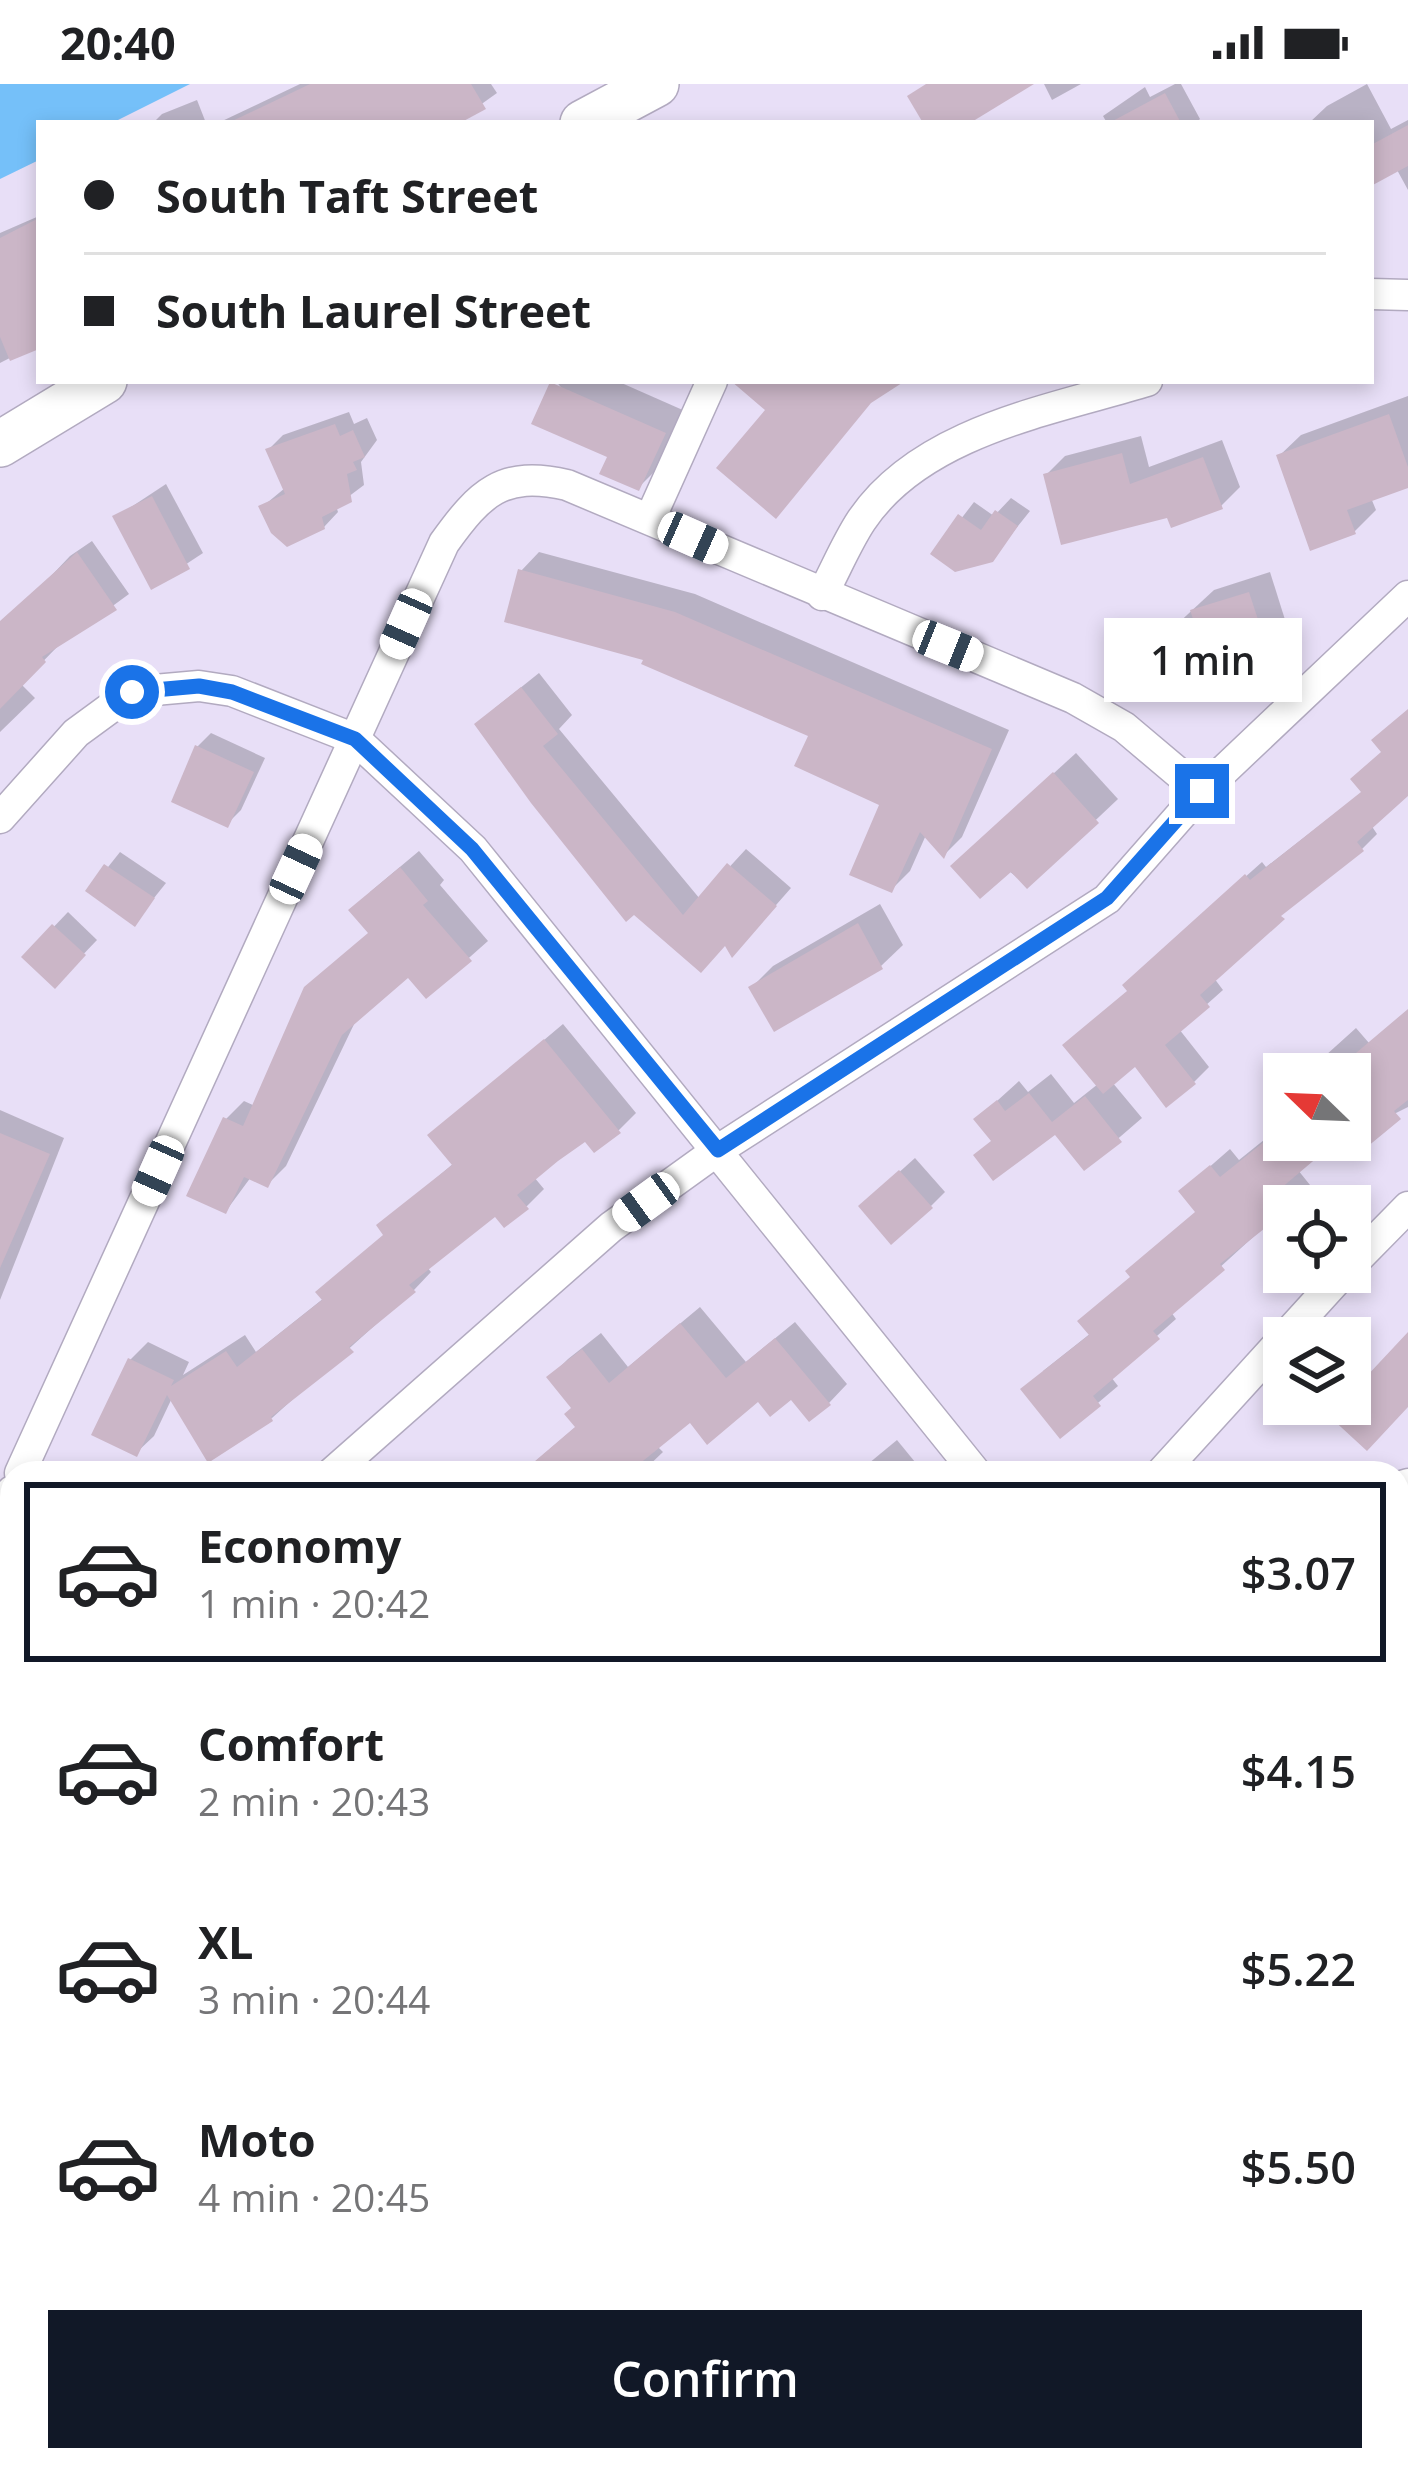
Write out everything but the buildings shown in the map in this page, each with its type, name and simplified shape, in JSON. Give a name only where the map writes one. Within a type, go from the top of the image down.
[{"type":"main road","points":[[590,120],[656,84]]},
{"type":"main road","points":[[0,444],[99,384]]},
{"type":"street","points":[[1374,294],[1408,295]]},
{"type":"street","points":[[650,519],[711,384]]},
{"type":"street","points":[[822,595],[862,519],[898,481],[931,458],[1012,420],[1138,384]]},
{"type":"street","points":[[25,1461],[444,543],[476,499],[508,482],[539,479],[566,485],[1073,698],[1124,727],[1202,791]]},
{"type":"street","points":[[346,1461],[611,1228],[718,1150],[1107,898],[1202,791],[1408,596]]},
{"type":"street","points":[[0,818],[76,733],[132,692],[199,686],[232,692],[355,739],[472,849],[966,1461]]},
{"type":"street","points":[[1371,1245],[1408,1207]]},
{"type":"street","points":[[1172,1461],[1325,1293]]},
{"type":"water","points":[[0,84],[190,84],[118,120],[36,120],[36,161],[0,179]]},
{"type":"route","points":[[132,692],[164,686],[232,692],[355,739],[472,849],[718,1150],[1107,898],[1202,791]]}]
